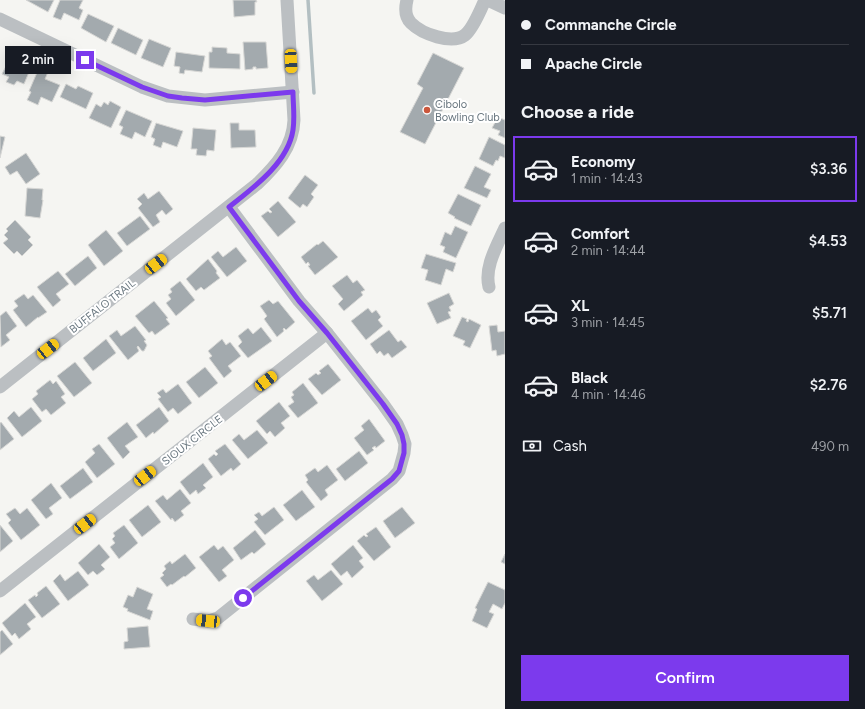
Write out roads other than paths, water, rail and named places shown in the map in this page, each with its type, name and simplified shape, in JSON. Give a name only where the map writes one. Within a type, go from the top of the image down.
[{"type":"street","name":"BUFFALO TRAIL","points":[[0,387],[257,184],[287,149],[294,129],[288,0]]},
{"type":"street","points":[[407,0],[406,12],[411,23],[422,31],[437,37],[453,39],[465,35],[476,19],[486,0],[505,8]]},
{"type":"street","points":[[0,19],[142,87],[168,96],[205,100],[293,92]]},
{"type":"street","points":[[193,619],[208,621],[218,618],[392,479],[399,471],[403,457],[404,444],[397,424],[327,333],[299,301],[229,207]]},
{"type":"street","points":[[489,286],[487,280],[488,272],[493,254],[505,228]]},
{"type":"street","name":"SIOUX CIRCLE","points":[[0,591],[327,333]]},
{"type":"waterway","points":[[308,0],[314,93]]},
{"type":"place","name":"Cibolo Bowling Club","points":[[427,110]]}]
